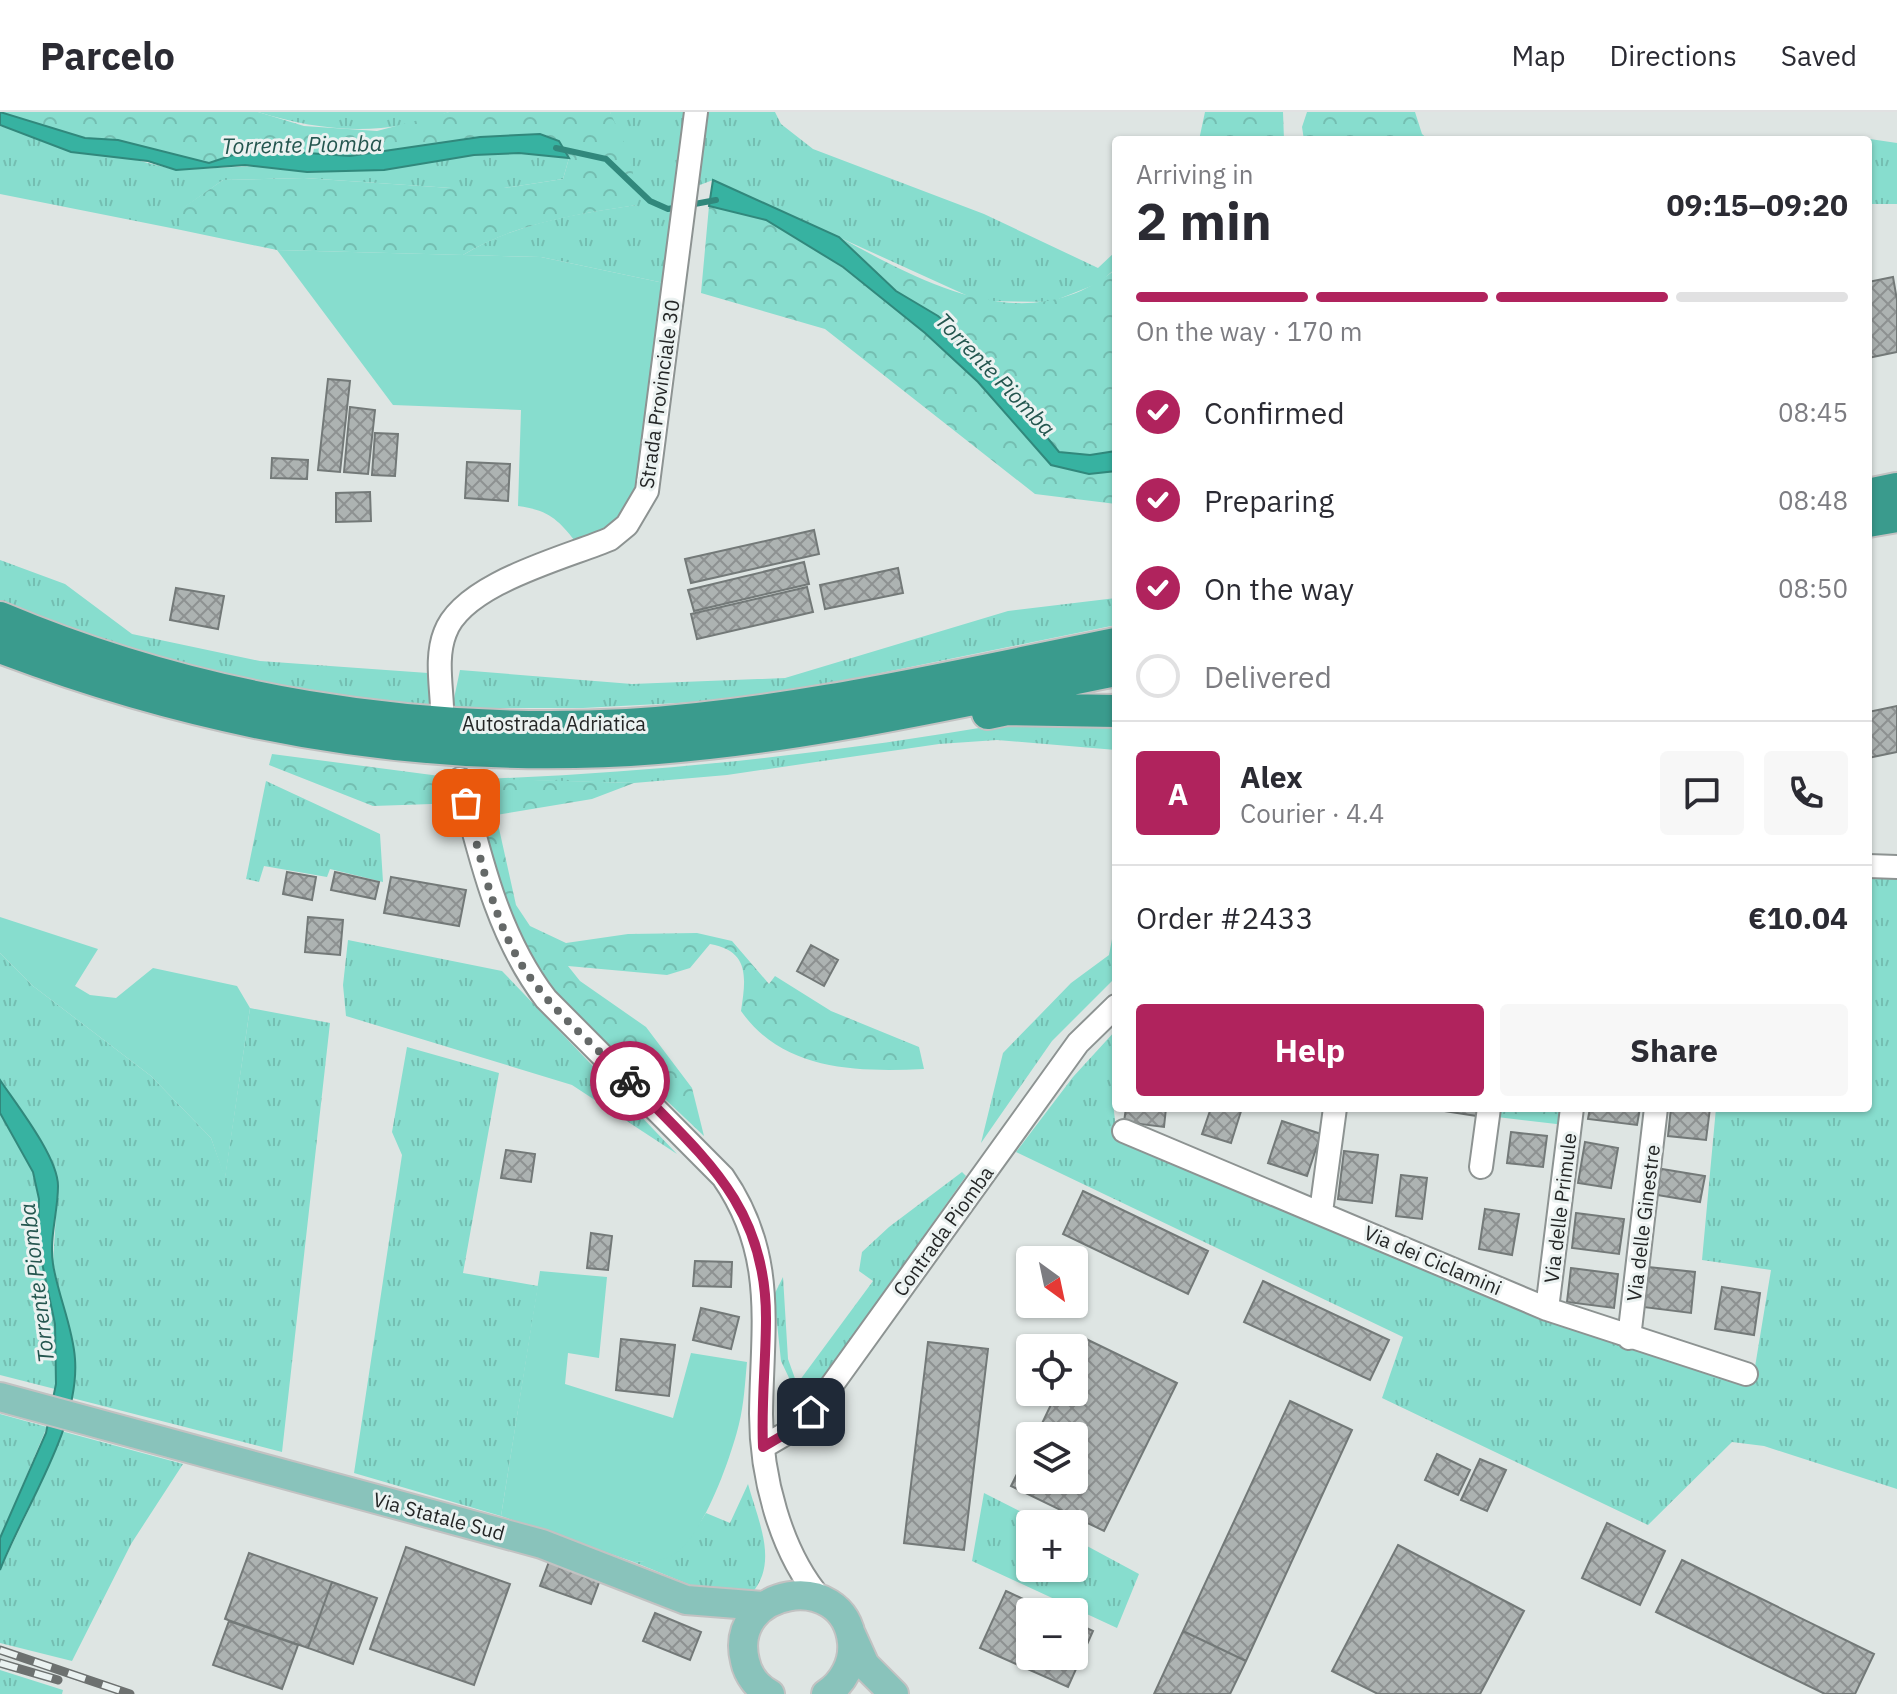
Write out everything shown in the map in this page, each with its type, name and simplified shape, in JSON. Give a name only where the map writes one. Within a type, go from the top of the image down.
[{"type":"highway","points":[[1872,494],[1897,489]]},
{"type":"highway","points":[[1872,520],[1897,516]]},
{"type":"highway","name":"Autostrada Adriatica","points":[[0,618],[112,661],[276,702],[408,721],[522,727],[628,725],[732,714],[1112,649]]},
{"type":"highway","name":"Autostrada Adriatica","points":[[0,647],[112,687],[232,719],[407,746],[474,751],[656,748],[869,719],[1112,649]]},
{"type":"highway","points":[[869,719],[888,730],[1007,709],[1112,711]]},
{"type":"main road","name":"Via Statale Sud","points":[[0,1397],[542,1544],[686,1600]]},
{"type":"main road","points":[[686,1600],[766,1604],[794,1593],[820,1598],[833,1606],[865,1665],[894,1694]]},
{"type":"main road","points":[[686,1600],[716,1620],[756,1680]]},
{"type":"main road","points":[[756,1680],[747,1628],[766,1604]]},
{"type":"main road","points":[[827,1693],[847,1671],[851,1658],[849,1631]]},
{"type":"main road","points":[[827,1693],[859,1694]]},
{"type":"street","name":"Strada Provinciale 30","points":[[442,707],[439,664],[445,633],[459,613],[489,589],[610,539],[638,509],[647,491],[696,112]]},
{"type":"street","points":[[460,779],[496,908],[530,977],[546,999],[723,1177],[743,1209],[763,1280],[766,1316],[763,1447],[788,1546],[820,1598]]},
{"type":"street","points":[[1872,866],[1897,867]]},
{"type":"street","name":"Contrada Piomba","points":[[763,1447],[797,1427],[824,1396],[1078,1043],[1112,1010]]},
{"type":"street","points":[[1321,1212],[1334,1112]]},
{"type":"street","points":[[1481,1167],[1488,1112]]},
{"type":"street","name":"Via delle Primule","points":[[1547,1309],[1572,1112]]},
{"type":"street","name":"Via delle Ginestre","points":[[1629,1338],[1656,1112]]},
{"type":"street","name":"Via dei Ciclamini","points":[[1124,1131],[1547,1309],[1746,1374]]},
{"type":"street","points":[[766,1604],[783,1582],[788,1546]]},
{"type":"green space","points":[[1,112],[258,112],[304,126],[377,131],[449,112],[610,112],[631,158],[637,205],[525,227],[463,255],[277,250],[181,230],[181,209],[223,180],[304,178],[451,188],[504,188],[563,179],[569,158],[559,141],[540,134],[480,137],[350,156],[251,149],[209,163],[118,140],[85,138],[9,118]]},
{"type":"green space","points":[[258,112],[449,112],[401,125],[354,129],[306,124]]},
{"type":"green space","points":[[610,112],[775,112],[781,124],[813,149],[984,214],[1098,268],[1112,255],[1112,272],[1099,283],[1051,302],[979,301],[713,180],[684,191],[664,283],[541,257],[463,255],[525,227],[636,205]]},
{"type":"green space","points":[[1205,112],[1283,112],[1284,136],[1200,136]]},
{"type":"green space","points":[[1307,112],[1415,112],[1424,136],[1303,136],[1302,127]]},
{"type":"green space","points":[[0,126],[176,170],[519,153],[569,158],[563,179],[504,188],[451,188],[304,178],[223,180],[182,209],[181,230],[0,194]]},
{"type":"green space","points":[[1872,139],[1897,143],[1897,204],[1872,204]]},
{"type":"green space","points":[[709,206],[766,220],[843,267],[925,333],[978,382],[1051,465],[1112,471],[1112,504],[1035,494],[825,329],[701,293]]},
{"type":"green space","points":[[839,237],[941,287],[977,298],[1012,303],[1047,301],[1082,290],[1112,271],[1112,452],[1090,455],[1059,452],[938,316],[896,291]]},
{"type":"green space","points":[[277,250],[541,257],[664,283],[648,441],[634,499],[624,516],[607,528],[575,541],[551,516],[518,506],[521,410],[393,405]]},
{"type":"green space","points":[[0,560],[65,584],[132,634],[260,661],[428,673],[433,708],[322,693],[212,672],[52,624],[0,602]]},
{"type":"green space","points":[[1112,598],[1112,626],[754,699],[583,708],[452,708],[460,670],[632,684],[785,678],[1008,611]]},
{"type":"green space","points":[[1010,723],[1112,725],[1112,750],[997,740],[939,744],[727,775],[634,783],[479,779],[612,772],[878,744]]},
{"type":"green space","points":[[272,754],[455,778],[461,803],[373,806],[269,765]]},
{"type":"green space","points":[[463,778],[634,783],[592,799],[496,815],[516,905],[530,926],[566,943],[628,934],[697,933],[732,941],[769,984],[775,976],[831,1011],[919,1047],[924,1069],[848,1068],[800,1057],[778,1046],[758,1031],[741,1011],[744,977],[739,960],[723,948],[710,944],[690,968],[667,975],[568,966],[580,981],[646,1027],[692,1088],[704,1136],[553,993],[525,956]]},
{"type":"green space","points":[[266,781],[380,834],[383,882],[330,869],[327,877],[264,866],[259,882],[246,879]]},
{"type":"green space","points":[[1872,874],[1897,876],[1897,1489],[1764,1446],[1732,1442],[1648,1525],[1382,1398],[1403,1337],[1016,1152],[1073,1077],[1112,1034],[1112,1112],[1117,1137],[1541,1316],[1752,1385],[1771,1270],[1702,1260],[1716,1112],[1872,1112]]},
{"type":"green space","points":[[0,917],[98,949],[75,986],[90,995],[116,998],[153,968],[237,986],[250,1008],[225,1179],[211,1138],[151,1076],[33,986],[0,953]]},
{"type":"green space","points":[[1112,939],[1112,981],[1052,1041],[981,1143],[1003,1053],[1071,983],[1109,955]]},
{"type":"green space","points":[[348,940],[502,971],[677,1154],[572,1085],[346,1016],[343,985]]},
{"type":"green space","points":[[0,953],[33,986],[151,1076],[211,1138],[225,1177],[250,1008],[330,1023],[282,1452],[72,1398],[75,1360],[53,1262],[58,1183],[49,1157],[0,1080]]},
{"type":"green space","points":[[407,1047],[499,1073],[463,1273],[538,1286],[501,1516],[354,1473],[402,1155],[392,1132]]},
{"type":"green space","points":[[1498,1112],[1567,1112],[1565,1125],[1497,1117]]},
{"type":"green space","points":[[0,1113],[33,1172],[39,1200],[38,1244],[55,1324],[55,1389],[0,1375]]},
{"type":"green space","points":[[962,1172],[966,1176],[810,1397],[789,1411],[790,1380],[781,1361],[774,1295],[783,1277],[788,1359],[797,1384],[873,1281],[859,1271],[862,1252],[889,1227]]},
{"type":"green space","points":[[540,1271],[607,1277],[599,1358],[568,1353],[565,1384],[673,1418],[691,1353],[747,1362],[741,1416],[714,1497],[694,1534],[671,1556],[634,1562],[501,1516]]},
{"type":"green space","points":[[0,1414],[47,1427],[0,1538]]},
{"type":"green space","points":[[61,1431],[183,1464],[131,1544],[72,1661],[0,1643],[0,1570],[41,1484]]},
{"type":"green space","points":[[748,1484],[761,1527],[765,1556],[759,1583],[750,1595],[727,1600],[634,1562],[657,1558],[676,1548],[706,1513],[730,1523]]},
{"type":"green space","points":[[984,1493],[1017,1510],[1016,1581],[972,1561]]},
{"type":"green space","points":[[1088,1547],[1139,1574],[1117,1628],[1088,1615],[1088,1598],[1052,1598],[1017,1582],[1088,1582]]},
{"type":"green space","points":[[0,1670],[63,1690],[62,1694],[0,1694]]},
{"type":"shaded area","points":[[0,112],[85,138],[118,140],[209,163],[251,149],[350,156],[480,137],[540,134],[559,141],[569,158],[519,153],[474,155],[384,170],[307,172],[245,165],[176,170],[148,161],[71,152],[0,125]]},
{"type":"shaded area","points":[[713,180],[839,237],[896,291],[938,316],[970,343],[1059,452],[1090,455],[1112,452],[1112,471],[1089,474],[1051,465],[978,382],[925,333],[843,267],[766,220],[709,206]]},
{"type":"shaded area","points":[[0,1080],[35,1131],[56,1174],[53,1264],[75,1359],[69,1412],[60,1439],[0,1570],[0,1538],[46,1433],[56,1384],[55,1324],[38,1244],[39,1199],[33,1172],[0,1113]]},
{"type":"building","points":[[1893,277],[1897,300],[1897,352],[1872,357],[1872,281]]},
{"type":"building","points":[[328,379],[350,381],[340,472],[318,470]]},
{"type":"building","points":[[350,407],[375,410],[368,474],[344,472]]},
{"type":"building","points":[[375,433],[398,434],[395,476],[372,475]]},
{"type":"building","points":[[272,458],[308,460],[307,479],[271,478]]},
{"type":"building","points":[[467,462],[510,464],[508,501],[465,498]]},
{"type":"building","points":[[370,492],[371,521],[336,522],[336,493]]},
{"type":"building","points":[[814,530],[819,554],[691,583],[685,559]]},
{"type":"building","points":[[804,562],[809,584],[694,611],[688,590]]},
{"type":"building","points":[[898,568],[903,593],[825,609],[820,585]]},
{"type":"building","points":[[807,587],[813,612],[697,639],[691,614]]},
{"type":"building","points":[[176,588],[224,596],[218,629],[170,620]]},
{"type":"building","points":[[1897,706],[1897,752],[1872,757],[1872,711]]},
{"type":"building","points":[[287,872],[316,877],[312,900],[283,894]]},
{"type":"building","points":[[335,872],[379,882],[375,899],[331,890]]},
{"type":"building","points":[[391,877],[466,890],[459,926],[384,913]]},
{"type":"building","points":[[308,917],[343,920],[340,955],[305,952]]},
{"type":"building","points":[[811,945],[838,960],[824,986],[797,971]]},
{"type":"building","points":[[1125,1112],[1166,1112],[1164,1127],[1124,1122]]},
{"type":"building","points":[[1210,1112],[1241,1112],[1231,1143],[1202,1134]]},
{"type":"building","points":[[1451,1112],[1478,1112],[1477,1116]]},
{"type":"building","points":[[1589,1112],[1639,1112],[1637,1125],[1588,1119]]},
{"type":"building","points":[[1671,1112],[1710,1112],[1706,1140],[1668,1136]]},
{"type":"building","points":[[1282,1121],[1321,1134],[1307,1176],[1268,1163]]},
{"type":"building","points":[[1511,1132],[1547,1136],[1543,1167],[1507,1163]]},
{"type":"building","points":[[1585,1142],[1618,1148],[1611,1188],[1578,1183]]},
{"type":"building","points":[[506,1150],[535,1154],[531,1182],[501,1178]]},
{"type":"building","points":[[1344,1151],[1378,1155],[1372,1203],[1338,1199]]},
{"type":"building","points":[[1656,1168],[1705,1176],[1700,1202],[1651,1194]]},
{"type":"building","points":[[1401,1175],[1427,1178],[1422,1219],[1396,1216]]},
{"type":"building","points":[[1083,1191],[1208,1251],[1188,1294],[1063,1234]]},
{"type":"building","points":[[1485,1209],[1519,1214],[1512,1255],[1479,1249]]},
{"type":"building","points":[[1576,1213],[1624,1219],[1619,1254],[1572,1248]]},
{"type":"building","points":[[591,1233],[612,1236],[608,1270],[587,1268]]},
{"type":"building","points":[[695,1261],[732,1262],[731,1287],[693,1286]]},
{"type":"building","points":[[1648,1267],[1695,1272],[1691,1313],[1643,1307]]},
{"type":"building","points":[[1571,1268],[1618,1274],[1614,1308],[1567,1302]]},
{"type":"building","points":[[1263,1281],[1389,1340],[1370,1380],[1244,1322]]},
{"type":"building","points":[[1722,1287],[1760,1293],[1754,1335],[1715,1329]]},
{"type":"building","points":[[701,1308],[739,1317],[731,1349],[693,1340]]},
{"type":"building","points":[[621,1339],[675,1345],[669,1396],[616,1390]]},
{"type":"building","points":[[1088,1340],[1177,1383],[1104,1531],[1088,1523],[1088,1510],[1061,1510],[1028,1494],[1088,1494],[1088,1422],[1043,1422],[1050,1406],[1088,1406]]},
{"type":"building","points":[[928,1342],[988,1349],[964,1550],[904,1543]]},
{"type":"building","points":[[1290,1401],[1352,1430],[1246,1661],[1183,1631]]},
{"type":"building","points":[[1437,1454],[1470,1470],[1458,1495],[1425,1480]]},
{"type":"building","points":[[1480,1459],[1506,1470],[1487,1511],[1461,1500]]},
{"type":"building","points":[[1607,1523],[1665,1551],[1640,1605],[1582,1578]]},
{"type":"building","points":[[1398,1545],[1524,1611],[1480,1694],[1378,1694],[1332,1671]]},
{"type":"building","points":[[406,1547],[510,1584],[474,1685],[370,1649]]},
{"type":"building","points":[[249,1553],[332,1582],[308,1648],[225,1619]]},
{"type":"building","points":[[550,1559],[601,1577],[591,1604],[540,1586]]},
{"type":"building","points":[[1682,1560],[1874,1654],[1855,1694],[1825,1694],[1656,1612]]},
{"type":"building","points":[[332,1582],[377,1598],[353,1664],[308,1648]]},
{"type":"building","points":[[1006,1591],[1021,1598],[1016,1598],[1016,1664],[980,1648]]},
{"type":"building","points":[[655,1613],[701,1632],[690,1660],[643,1641]]},
{"type":"building","points":[[229,1621],[298,1645],[282,1689],[213,1665]]},
{"type":"building","points":[[1183,1631],[1246,1661],[1230,1694],[1154,1694]]},
{"type":"building","points":[[1030,1670],[1076,1670],[1068,1687]]},
{"type":"waterway","name":"Torrente Piomba","points":[[556,148],[606,159],[650,201],[668,209],[716,200]]},
{"type":"railway","points":[[0,1650],[130,1694]]},
{"type":"railway","points":[[0,1663],[58,1680]]},
{"type":"way so far","points":[[466,803],[496,908],[519,961],[546,999],[630,1081]]},
{"type":"route","points":[[630,1081],[723,1177],[743,1209],[750,1228],[763,1280],[766,1316],[761,1415],[763,1447],[797,1427],[811,1412]]}]
